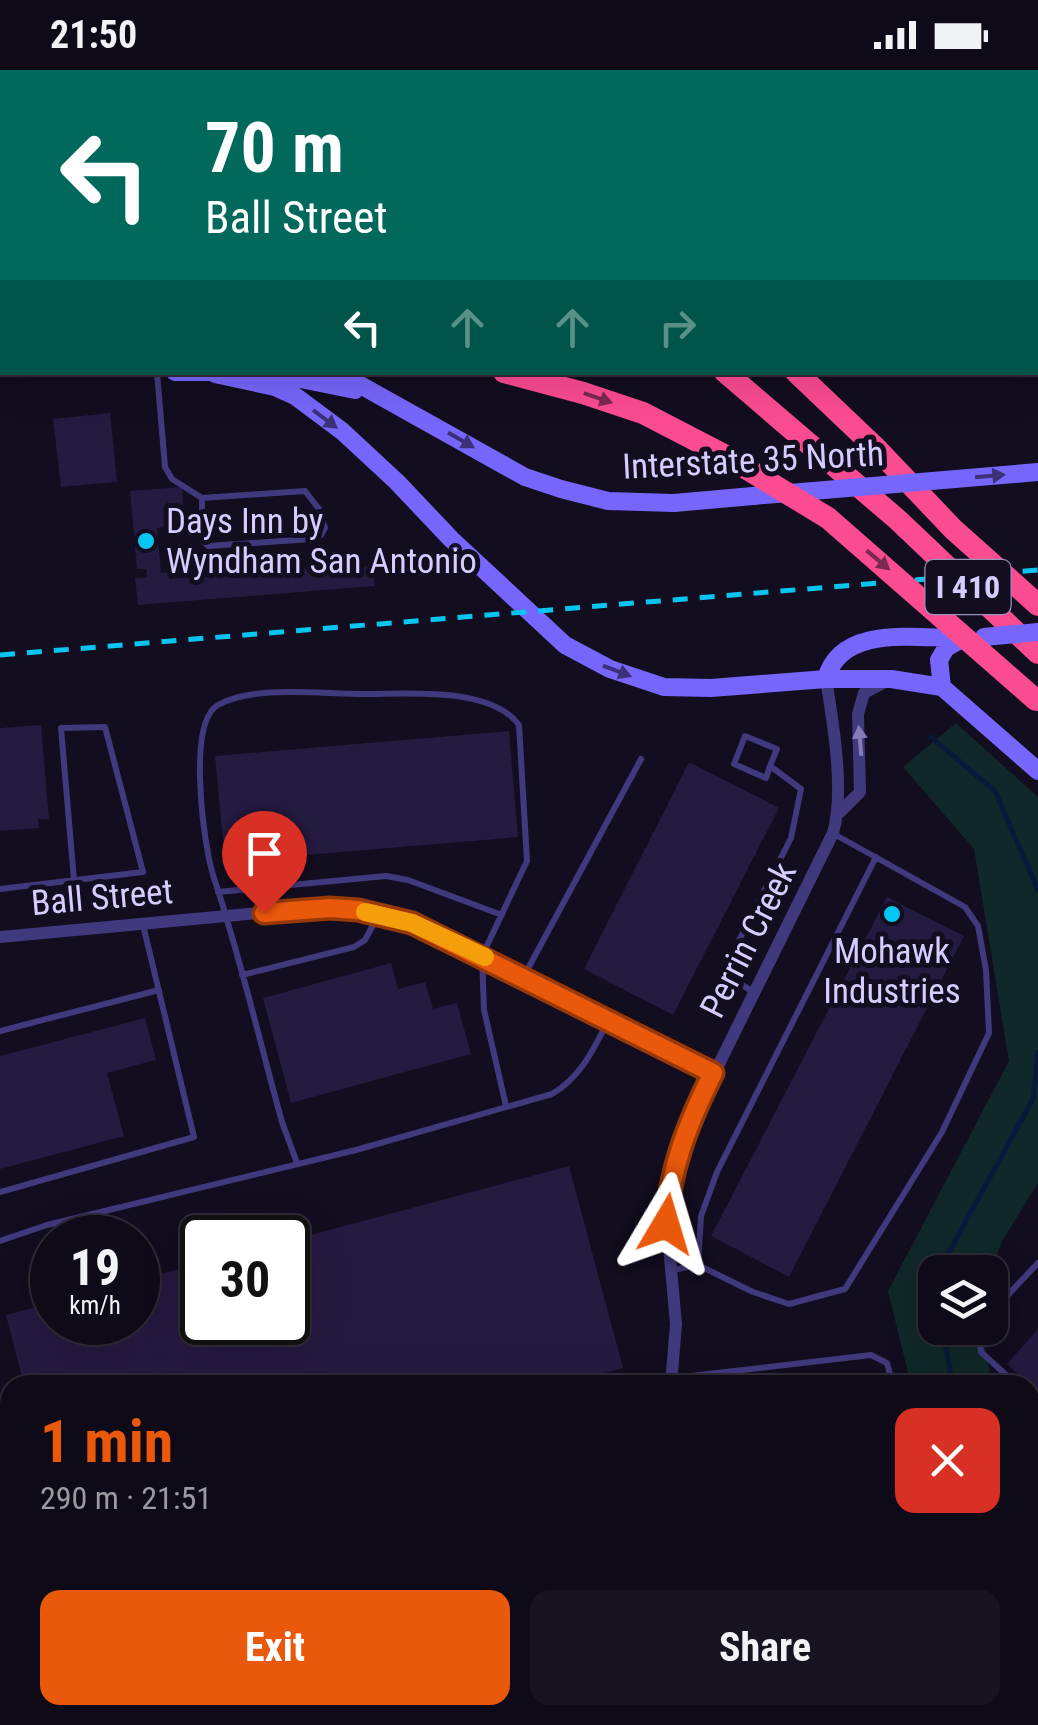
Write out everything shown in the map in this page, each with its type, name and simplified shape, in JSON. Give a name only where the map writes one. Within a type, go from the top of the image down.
[{"type":"highway","points":[[515,375],[643,413],[724,455],[813,509],[929,604],[1037,701]]},
{"type":"highway","points":[[712,375],[787,425]]},
{"type":"highway","name":"I 410","points":[[729,375],[898,520],[1038,653]]},
{"type":"highway","points":[[799,375],[878,450],[953,530],[1038,605]]},
{"type":"highway","points":[[898,520],[1038,665]]},
{"type":"main road","points":[[227,375],[296,396],[375,462],[565,645],[610,669],[664,687],[711,688],[826,679],[891,679],[942,687],[1038,770]]},
{"type":"main road","name":"Interstate 35 North","points":[[280,375],[375,395]]},
{"type":"main road","name":"Interstate 35 North","points":[[341,375],[525,476],[608,501],[674,503],[1038,472]]},
{"type":"main road","points":[[826,679],[830,663],[842,649],[864,640],[1038,632]]},
{"type":"main road","points":[[942,687],[938,660],[946,648],[964,638]]},
{"type":"street","name":"Perrin Creek","points":[[672,1375],[676,1324],[666,1224],[673,1168],[686,1128],[834,833],[839,813],[833,720],[826,679]]},
{"type":"street","name":"Perrin Creek","points":[[839,813],[860,792],[858,714],[864,693],[891,679]]},
{"type":"street","name":"Ball Street","points":[[0,936],[330,908],[379,914],[412,923],[482,956],[713,1073]]},
{"type":"lane","points":[[158,375],[165,467],[172,478],[202,498],[305,491],[320,509],[325,528],[312,539],[208,546],[202,540],[202,498]]},
{"type":"lane","points":[[298,1162],[282,1122],[208,856],[200,770],[202,726],[214,707],[258,694],[468,697],[510,712],[519,725],[528,862],[482,956],[484,1010],[506,1106]]},
{"type":"lane","points":[[0,889],[144,872],[105,726],[61,728],[74,880]]},
{"type":"lane","points":[[745,736],[777,749],[770,766],[766,778],[734,764],[745,736]]},
{"type":"lane","points":[[524,977],[642,760]]},
{"type":"lane","points":[[754,993],[723,972],[791,838],[801,789],[770,766]]},
{"type":"lane","points":[[670,1271],[698,1264],[753,1292],[789,1304],[846,1289],[942,1132],[989,1033],[986,970],[978,926],[965,907],[834,833]]},
{"type":"lane","points":[[698,1264],[701,1216],[717,1172],[876,857]]},
{"type":"lane","points":[[218,892],[386,876],[408,880],[502,915]]},
{"type":"lane","points":[[242,975],[354,947],[364,940],[379,914]]},
{"type":"lane","points":[[0,1192],[194,1137],[143,924]]},
{"type":"lane","points":[[0,1031],[159,990]]},
{"type":"lane","points":[[0,1240],[47,1225],[356,1150],[552,1094],[569,1084],[589,1059],[608,1020]]},
{"type":"lane","points":[[1008,1295],[1038,1263]]},
{"type":"lane","points":[[980,1345],[981,1352],[1006,1375]]},
{"type":"lane","points":[[718,1375],[871,1355],[887,1363],[890,1375]]},
{"type":"green space","points":[[956,723],[1038,797],[1038,1183],[997,1255],[918,1255],[918,1345],[985,1345],[990,1375],[909,1375],[888,1291],[1009,1061],[974,849],[903,767]]},
{"type":"building","points":[[110,413],[117,482],[61,487],[53,419]]},
{"type":"building","name":"Days Inn by Wyndham San Antonio","points":[[182,487],[184,513],[164,515],[165,527],[157,528],[161,573],[168,572],[169,579],[363,564],[373,566],[375,586],[138,605],[135,578],[147,577],[146,569],[137,569],[130,491]]},
{"type":"building","points":[[41,725],[49,819],[38,819],[39,828],[0,831],[0,728]]},
{"type":"building","points":[[509,731],[518,837],[225,862],[215,756]]},
{"type":"building","points":[[689,762],[779,808],[673,1015],[584,969]]},
{"type":"building","points":[[887,897],[964,936],[789,1277],[711,1236]]},
{"type":"building","points":[[391,963],[398,989],[425,982],[433,1009],[457,1003],[471,1054],[291,1103],[263,998]]},
{"type":"building","points":[[145,1018],[156,1060],[107,1073],[124,1136],[0,1169],[0,1056]]},
{"type":"building","points":[[569,1166],[623,1368],[596,1375],[21,1375],[6,1315],[30,1309],[30,1345],[160,1345],[160,1274],[180,1269],[180,1345],[310,1345],[310,1235]]},
{"type":"building","points":[[1038,1329],[1038,1375],[1019,1375],[1007,1364]]},
{"type":"waterway","points":[[931,737],[995,791],[1038,890]]},
{"type":"waterway","points":[[947,1255],[1033,1099],[1038,1052]]},
{"type":"waterway","points":[[945,1345],[951,1375]]},
{"type":"railway","points":[[0,655],[1038,570]]},
{"type":"slow traffic","points":[[365,912],[412,923],[485,957]]},
{"type":"place","name":"Days Inn by Wyndham San Antonio","points":[[146,541]]},
{"type":"place","name":"Mohawk Industries","points":[[892,914]]},
{"type":"route","points":[[264,913],[330,908],[358,910],[412,923],[713,1073],[681,1141],[673,1168],[666,1224]]}]
